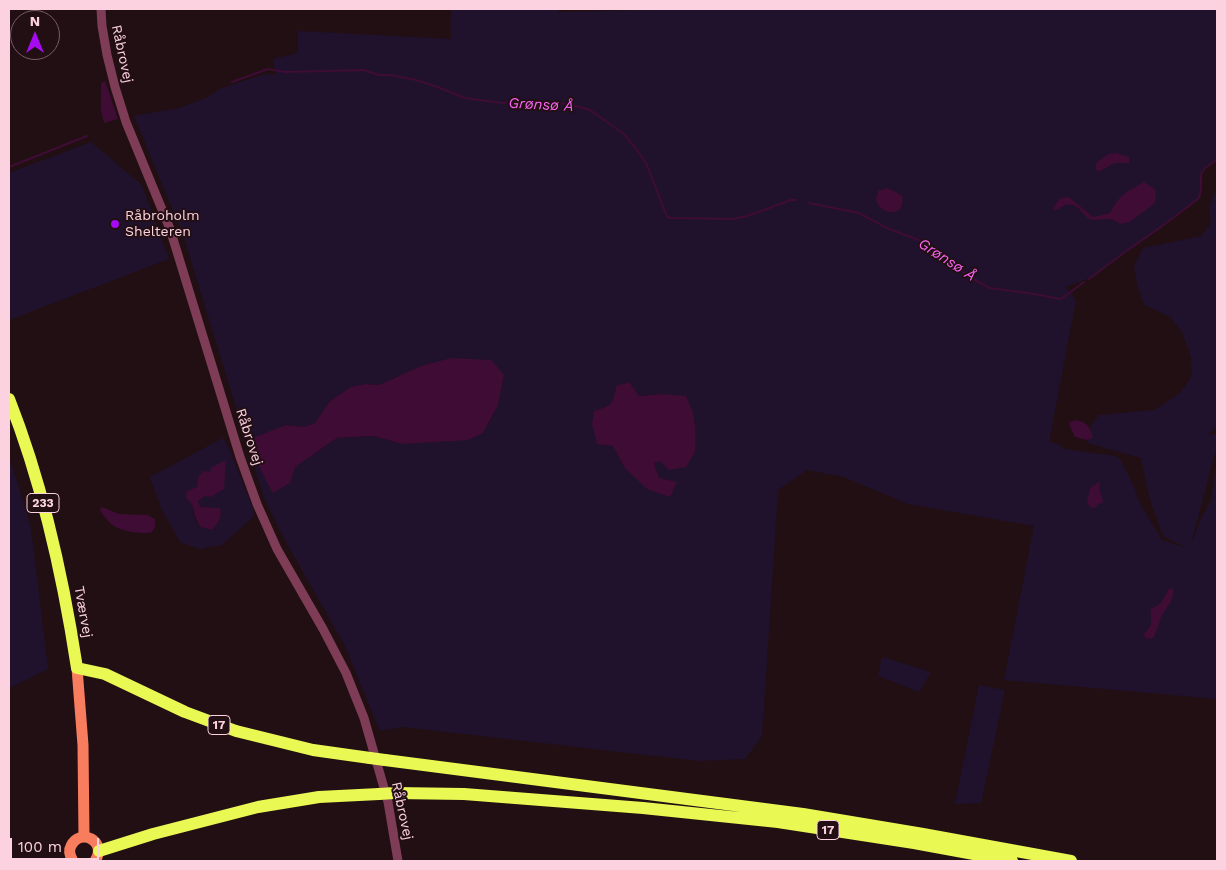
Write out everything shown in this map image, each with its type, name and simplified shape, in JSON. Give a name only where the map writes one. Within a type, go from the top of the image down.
[{"type":"highway","name":"Tværvej","points":[[9,399],[32,465],[48,522],[65,595],[76,668]]},
{"type":"highway","name":"17","points":[[76,668],[105,674],[185,712],[236,730],[313,750],[804,814],[932,835],[1071,861]]},
{"type":"highway","name":"17","points":[[97,856],[171,829],[258,807],[319,797],[379,794],[464,794],[642,808],[778,822],[1012,861]]},
{"type":"main road","name":"Tværvej","points":[[76,668],[83,745],[84,837]]},
{"type":"main road","points":[[73,861],[70,848],[75,840],[84,837],[96,843],[97,856]]},
{"type":"street","name":"Råbrovej","points":[[101,9],[107,55],[126,122],[170,229],[247,476],[257,504],[278,549],[342,666],[360,709],[374,750],[388,802],[398,861]]},
{"type":"shaded area","points":[[451,9],[558,9],[558,12],[698,9],[1217,9],[1217,160],[1204,169],[1202,173],[1199,198],[1092,277],[1066,287],[1076,300],[1049,442],[1058,444],[1065,449],[1116,456],[1120,459],[1135,489],[1139,502],[1162,540],[1189,549],[1163,536],[1150,500],[1141,458],[1087,443],[1091,431],[1090,426],[1099,415],[1155,410],[1180,393],[1192,376],[1191,357],[1182,332],[1169,316],[1144,305],[1137,284],[1134,266],[1143,248],[1201,236],[1211,223],[1209,208],[1217,187],[1217,426],[1208,435],[1217,434],[1217,445],[1190,548],[1200,521],[1211,500],[1217,458],[1217,699],[1004,680],[1034,526],[908,504],[844,477],[807,470],[778,490],[762,736],[745,759],[699,761],[403,727],[380,731],[344,644],[286,542],[264,498],[183,235],[134,116],[179,108],[204,99],[222,88],[265,74],[276,75],[273,59],[298,53],[298,31],[451,39]],"holes":[[[504,375],[498,405],[483,433],[402,444],[374,436],[337,438],[295,467],[286,425],[305,427],[315,423],[330,401],[366,384],[379,385],[398,376]],[[616,386],[639,396],[660,394],[693,412],[695,452],[654,462],[659,478],[624,467],[613,446],[606,445],[594,411],[611,403]]]},
{"type":"shaded area","points":[[105,81],[118,119],[104,123],[101,111],[101,83]]},
{"type":"shaded area","points":[[91,142],[142,185],[169,259],[9,320],[9,173]]},
{"type":"shaded area","points":[[1116,153],[1129,157],[1129,163],[1115,163],[1100,171],[1095,169],[1097,162],[1109,154]]},
{"type":"shaded area","points":[[1144,182],[1156,190],[1155,203],[1130,222],[1120,224],[1110,219],[1091,219],[1073,205],[1067,205],[1054,210],[1059,199],[1069,197],[1093,217],[1110,213],[1124,194]]},
{"type":"shaded area","points":[[887,188],[902,196],[901,208],[895,212],[888,212],[879,206],[876,200],[878,191]]},
{"type":"shaded area","points":[[451,358],[491,360],[504,375],[498,405],[483,433],[468,440],[402,444],[374,436],[337,438],[295,467],[290,483],[273,493],[256,458],[255,437],[286,425],[304,427],[315,423],[330,401],[351,387],[366,384],[379,385],[421,366]]},
{"type":"shaded area","points":[[629,382],[639,396],[660,394],[686,396],[693,412],[695,452],[686,467],[669,470],[660,461],[654,463],[659,478],[677,482],[670,497],[647,489],[624,467],[613,446],[597,444],[592,424],[594,411],[611,403],[616,386]]},
{"type":"shaded area","points":[[1076,420],[1088,426],[1093,438],[1087,440],[1075,437],[1069,424]]},
{"type":"shaded area","points":[[223,438],[254,511],[253,517],[222,545],[200,549],[180,542],[161,508],[150,477]],"holes":[[[210,472],[205,496],[198,501],[199,507],[222,513],[212,530],[202,528],[197,523],[193,508],[195,492]]]},
{"type":"shaded area","points":[[9,456],[31,528],[48,669],[9,688]]},
{"type":"shaded area","points":[[226,460],[224,489],[211,497],[205,496],[198,501],[200,507],[220,508],[219,520],[212,530],[201,527],[195,516],[192,504],[186,498],[187,491],[197,487],[198,478],[203,471],[210,472],[212,467]]},
{"type":"shaded area","points":[[1099,482],[1103,503],[1098,504],[1094,508],[1090,507],[1087,503],[1090,488]]},
{"type":"shaded area","points":[[102,507],[119,514],[147,515],[155,519],[155,526],[152,532],[147,533],[130,532],[118,528],[105,517],[100,510]]},
{"type":"shaded area","points":[[1173,588],[1172,600],[1161,618],[1154,637],[1151,639],[1145,638],[1144,634],[1151,624],[1151,609],[1160,604],[1169,589]]},
{"type":"shaded area","points":[[882,657],[931,672],[919,692],[878,676]]},
{"type":"shaded area","points":[[979,685],[1005,690],[981,803],[955,804]]},
{"type":"waterway","name":"Grønsø Å","points":[[232,82],[268,69],[285,72],[363,70],[379,75],[416,80],[465,98],[502,103],[520,101],[568,104],[590,110],[624,134],[647,165],[667,217],[733,219],[796,200]]},
{"type":"waterway","name":"Grønsø Å","points":[[9,167],[87,136]]},
{"type":"waterway","name":"Grønsø Å","points":[[1089,279],[1199,198],[1202,173],[1204,169],[1217,160]]},
{"type":"waterway","name":"Grønsø Å","points":[[809,203],[859,213],[889,229],[921,241],[935,252],[944,256],[971,278],[990,288],[1061,299],[1084,282]]},
{"type":"place","name":"Råbroholm Shelteren","points":[[115,224]]}]
